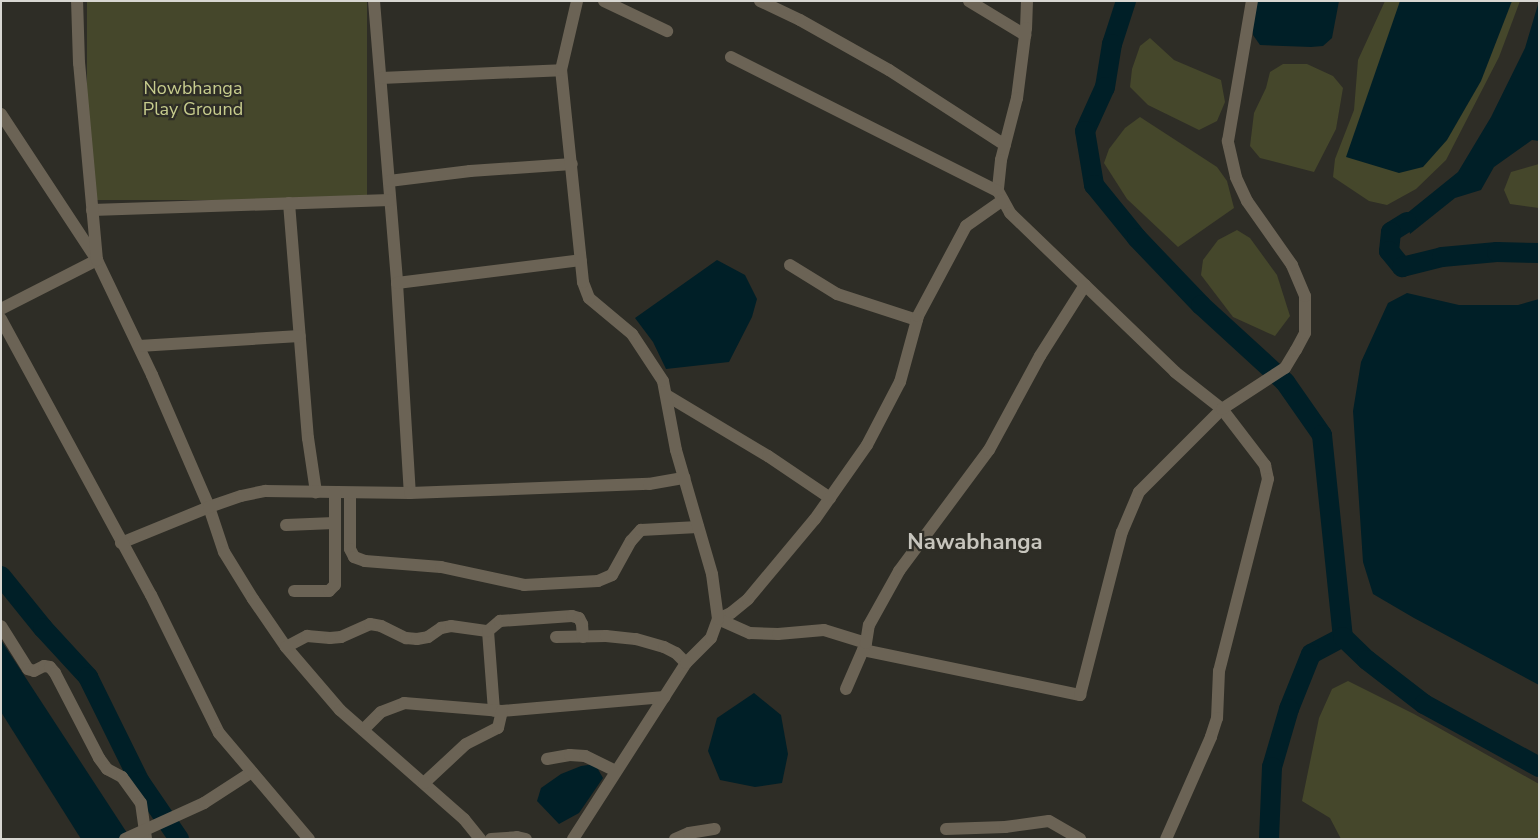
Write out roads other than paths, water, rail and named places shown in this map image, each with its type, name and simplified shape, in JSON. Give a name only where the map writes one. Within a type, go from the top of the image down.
[{"type":"street","points":[[77,1],[79,63],[97,260]]},
{"type":"street","points":[[374,1],[397,283],[410,494]]},
{"type":"street","points":[[573,839],[686,663],[711,638],[718,619],[712,574],[676,450],[663,381],[632,334],[589,298],[583,282],[561,70],[577,1]]},
{"type":"street","points":[[604,1],[668,31]]},
{"type":"street","points":[[760,1],[800,20],[889,70],[1005,145]]},
{"type":"street","points":[[969,1],[1025,35]]},
{"type":"street","points":[[718,619],[731,613],[748,599],[830,498],[868,445],[900,382],[917,320],[966,226],[1000,196],[1005,145],[1017,98],[1027,1]]},
{"type":"street","points":[[718,619],[750,633],[778,634],[824,630],[865,646],[1080,695],[1122,532],[1139,492],[1222,409],[1285,368],[1305,334],[1305,296],[1292,265],[1247,201],[1236,177],[1228,141],[1252,1]]},
{"type":"street","points":[[731,58],[1000,196],[1010,213],[1175,372],[1222,409],[1265,465],[1268,479],[1219,671],[1217,718],[1166,839]]},
{"type":"street","points":[[380,78],[561,70]]},
{"type":"street","points":[[1,114],[97,260],[139,346],[209,507],[224,552],[253,599],[286,647],[340,710],[424,782],[464,819],[480,839]]},
{"type":"street","points":[[389,181],[572,164]]},
{"type":"street","points":[[92,210],[390,200]]},
{"type":"street","points":[[288,203],[308,438],[316,492]]},
{"type":"street","points":[[1,309],[97,260]]},
{"type":"street","points":[[397,283],[581,260]]},
{"type":"street","points":[[790,265],[837,294],[917,320]]},
{"type":"street","points":[[846,690],[865,646],[869,625],[899,571],[989,450],[1040,356],[1085,285]]},
{"type":"street","points":[[1,319],[96,490],[121,543],[152,595],[220,733],[309,839]]},
{"type":"street","points":[[139,346],[300,336]]},
{"type":"street","points":[[666,395],[768,456],[830,498]]},
{"type":"street","points":[[121,543],[209,507],[241,496],[265,491],[410,494],[649,484],[684,478]]},
{"type":"street","points":[[294,591],[329,591],[335,585],[335,492]]},
{"type":"street","points":[[350,493],[350,549],[354,557],[366,561],[440,567],[524,584],[598,581],[612,575],[631,541],[641,530],[698,527]]},
{"type":"street","points":[[286,525],[334,523]]},
{"type":"street","points":[[286,647],[307,636],[341,637],[370,624],[381,626],[406,638],[417,638],[428,637],[441,628],[451,626],[488,631],[500,621],[572,616],[579,618],[582,624],[583,637]]},
{"type":"street","points":[[1,626],[28,669],[34,671],[44,666],[50,667],[55,673],[99,758],[107,769],[122,777],[141,803],[149,831]]},
{"type":"street","points":[[424,782],[466,744],[498,728],[498,711],[488,631]]},
{"type":"street","points":[[556,637],[622,637],[650,642],[676,653],[686,663]]},
{"type":"street","points":[[363,730],[381,712],[404,703],[498,711],[664,697]]},
{"type":"street","points":[[547,759],[570,755],[585,756],[616,771]]},
{"type":"street","points":[[127,837],[149,831],[172,817],[223,792],[252,772]]},
{"type":"street","points":[[946,829],[1005,833],[1049,821],[1080,839]]},
{"type":"street","points":[[676,839],[688,833],[715,829]]},
{"type":"street","points":[[491,839],[517,836],[526,839]]},
{"type":"water","points":[[1254,1],[1339,1],[1332,38],[1323,46],[1260,45],[1253,35],[1251,11]]},
{"type":"water","points":[[1400,1],[1512,1],[1481,81],[1447,140],[1423,167],[1399,173],[1346,157]]},
{"type":"water","points":[[1539,1],[1539,141],[1532,140],[1494,167],[1481,190],[1455,198],[1410,234],[1406,214],[1458,172],[1491,117],[1525,48]]},
{"type":"water","points":[[717,260],[745,275],[757,299],[752,317],[729,362],[666,369],[653,342],[635,318]]},
{"type":"water","points":[[1407,293],[1459,305],[1518,305],[1539,299],[1539,685],[1373,594],[1363,562],[1353,411],[1361,362],[1388,303]]},
{"type":"water","points":[[1,640],[131,839],[81,839],[1,712]]},
{"type":"water","points":[[754,693],[781,715],[788,754],[782,783],[755,787],[720,780],[708,751],[717,718]]},
{"type":"water","points":[[595,764],[603,778],[579,813],[559,824],[537,801],[541,788],[561,774],[581,766]]},
{"type":"waterway","points":[[1126,1],[1112,44],[1105,87],[1085,131],[1094,185],[1137,238],[1201,305],[1285,382],[1322,435],[1343,637],[1311,654],[1289,709],[1272,767],[1269,839]]},
{"type":"waterway","points":[[1407,222],[1391,232],[1389,251],[1402,267],[1442,257],[1497,252],[1539,253]]},
{"type":"waterway","points":[[1,576],[43,628],[88,677],[140,782],[179,839]]},
{"type":"waterway","points":[[1343,637],[1367,660],[1424,704],[1539,767]]},
{"type":"district","name":"Nawabhanga","points":[[975,543]]},
{"type":"park label","name":"Nowbhanga Play Ground","points":[[193,99]]}]
